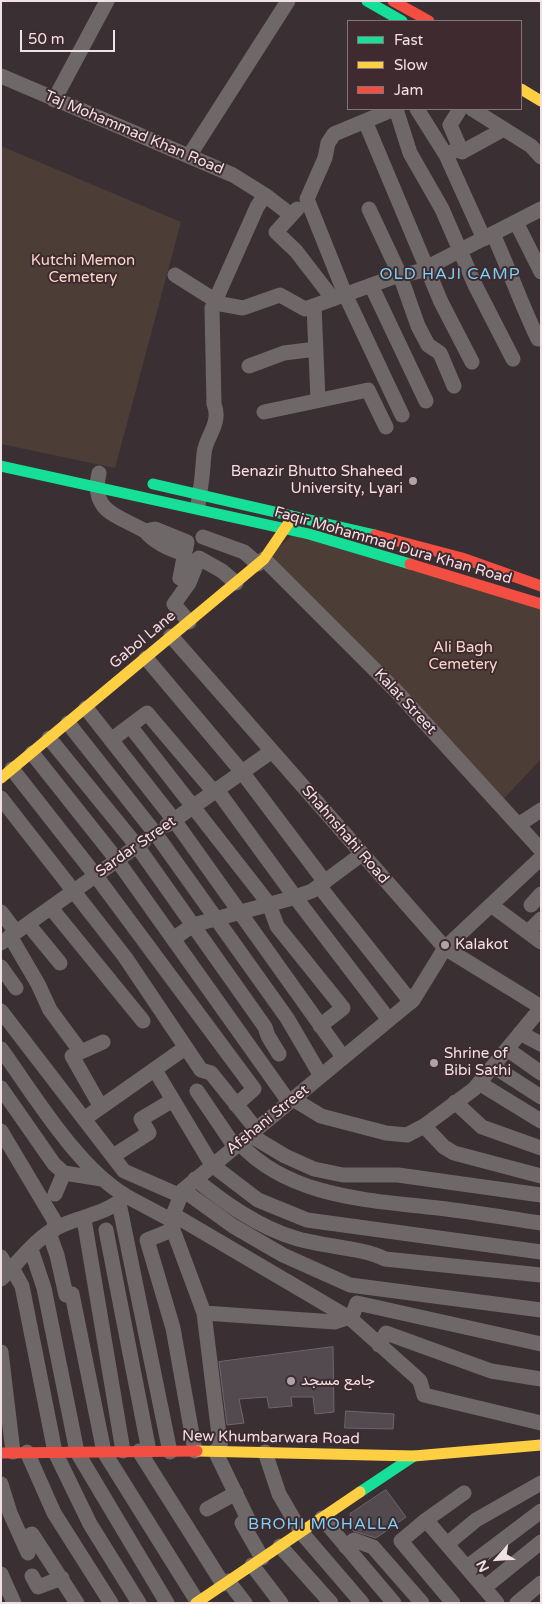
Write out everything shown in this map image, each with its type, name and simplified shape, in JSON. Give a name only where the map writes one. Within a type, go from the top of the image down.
[{"type":"main road","points":[[367,1],[400,20]]},
{"type":"main road","points":[[393,1],[427,20]]},
{"type":"main road","points":[[522,90],[541,101]]},
{"type":"main road","name":"Faqir Mohammad Dura Khan Road","points":[[1,466],[99,476],[198,502],[293,516],[462,558],[541,586]]},
{"type":"main road","name":"Faqir Mohammad Dura Khan Road","points":[[145,483],[286,530],[309,534],[541,604]]},
{"type":"main road","name":"Gabol Lane","points":[[7,774],[261,562],[286,530],[293,516]]},
{"type":"main road","points":[[428,570],[433,550]]},
{"type":"main road","name":"New Khumbarwara Road","points":[[14,1452],[218,1451],[414,1456],[541,1445]]},
{"type":"main road","points":[[202,1601],[257,1561],[414,1456]]},
{"type":"street","points":[[54,100],[108,1]]},
{"type":"street","points":[[189,156],[288,1]]},
{"type":"street","name":"Taj Mohammad Khan Road","points":[[1,76],[233,175],[265,195],[291,215]]},
{"type":"street","points":[[339,296],[276,232],[307,199],[325,158],[328,143],[334,134],[392,110]]},
{"type":"street","points":[[395,110],[410,153],[442,209],[512,359]]},
{"type":"street","points":[[418,110],[446,155],[488,237],[515,283],[520,304],[538,339]]},
{"type":"street","points":[[459,110],[450,125],[462,152],[504,129]]},
{"type":"street","points":[[474,110],[531,146],[541,157]]},
{"type":"street","points":[[365,121],[426,268],[472,362]]},
{"type":"street","points":[[446,155],[460,148]]},
{"type":"street","points":[[198,502],[205,464],[205,450],[211,436],[217,411],[214,404],[212,308],[257,207],[265,195]]},
{"type":"street","points":[[307,199],[339,296],[402,416]]},
{"type":"street","points":[[369,209],[400,275],[418,326],[428,345],[440,353],[454,386]]},
{"type":"street","points":[[175,275],[221,304],[243,308],[280,295],[304,309],[400,275],[426,268],[541,209]]},
{"type":"street","points":[[516,222],[541,272]]},
{"type":"street","points":[[371,285],[426,401]]},
{"type":"street","points":[[314,306],[318,400]]},
{"type":"street","points":[[249,366],[284,353],[316,349]]},
{"type":"street","points":[[264,412],[368,390],[386,427]]},
{"type":"street","points":[[99,476],[102,506],[145,532],[155,529],[187,542],[180,578],[189,583]]},
{"type":"street","name":"Kalat Street","points":[[203,538],[244,552],[261,562],[397,692],[541,850]]},
{"type":"street","points":[[189,622],[174,604],[189,583],[199,558],[222,571],[236,583]]},
{"type":"street","name":"Shahnshahi Road","points":[[171,636],[445,948],[541,1008]]},
{"type":"street","points":[[146,658],[242,772],[322,884],[411,1002]]},
{"type":"street","points":[[86,708],[174,820],[343,1058]]},
{"type":"street","points":[[111,740],[147,713],[216,791],[294,897],[389,1020]]},
{"type":"street","points":[[68,723],[156,833],[215,919],[287,1018],[321,1076]]},
{"type":"street","points":[[130,726],[269,904],[278,926],[344,1008],[320,1026]]},
{"type":"street","points":[[50,738],[137,846],[265,1027],[279,1054]]},
{"type":"street","name":"Sardar Street","points":[[14,934],[272,751]]},
{"type":"street","points":[[32,753],[117,860],[291,1101],[321,1116],[386,1134],[407,1134],[424,1126],[479,1083],[541,1008]]},
{"type":"street","points":[[7,774],[96,876],[254,1089],[236,1105]]},
{"type":"street","points":[[1,798],[126,957],[201,1070],[211,1073],[236,1105],[248,1152],[277,1172],[310,1188],[336,1196],[474,1212],[541,1224]]},
{"type":"street","points":[[518,825],[541,810]]},
{"type":"street","points":[[173,939],[193,925],[294,897],[322,884],[362,854]]},
{"type":"street","name":"Afshani Street","points":[[173,1222],[182,1193],[195,1179],[411,1002],[445,948],[541,858]]},
{"type":"street","points":[[490,905],[541,942]]},
{"type":"street","points":[[51,908],[143,1020]]},
{"type":"street","points":[[1,912],[14,934],[50,1010],[81,1052]]},
{"type":"street","points":[[528,932],[541,919]]},
{"type":"street","points":[[14,934],[60,964]]},
{"type":"street","points":[[275,964],[295,948]]},
{"type":"street","points":[[1,967],[16,988]]},
{"type":"street","points":[[1,1011],[124,1171],[182,1193],[232,1226],[283,1255],[350,1285],[541,1310]]},
{"type":"street","points":[[520,1033],[541,1044]]},
{"type":"street","points":[[101,1108],[72,1056],[103,1042]]},
{"type":"street","points":[[84,1119],[185,1048]]},
{"type":"street","points":[[1,1049],[57,1127],[122,1200],[173,1222],[349,1318],[420,1381],[424,1396],[541,1423]]},
{"type":"street","points":[[506,1050],[541,1073]]},
{"type":"street","points":[[493,1066],[541,1097]]},
{"type":"street","points":[[155,1070],[212,1165],[258,1200],[307,1220],[541,1252]]},
{"type":"street","points":[[479,1083],[541,1121]]},
{"type":"street","points":[[197,1091],[245,1138],[314,1169],[342,1175],[398,1175],[541,1195]]},
{"type":"street","points":[[4,1097],[54,1164],[64,1173],[102,1179]]},
{"type":"street","points":[[113,1156],[149,1133],[141,1119],[173,1100]]},
{"type":"street","points":[[455,1102],[482,1127],[541,1148]]},
{"type":"street","points":[[424,1126],[454,1153],[541,1176]]},
{"type":"street","points":[[1,1131],[54,1220],[52,1231],[66,1296],[72,1294],[104,1452],[202,1601]]},
{"type":"street","points":[[55,1194],[64,1173]]},
{"type":"street","points":[[195,1179],[241,1213],[294,1238],[338,1249],[373,1253],[385,1260],[541,1275]]},
{"type":"street","points":[[8,1273],[52,1231],[84,1219],[122,1200]]},
{"type":"street","points":[[122,1200],[170,1452]]},
{"type":"street","points":[[84,1219],[123,1452]]},
{"type":"street","points":[[173,1222],[204,1312],[218,1451],[248,1519],[242,1523],[257,1561],[281,1603]]},
{"type":"street","points":[[173,1222],[147,1240],[173,1328],[195,1451]]},
{"type":"street","points":[[106,1230],[144,1452],[226,1583],[245,1603]]},
{"type":"street","points":[[31,1249],[44,1288],[77,1452],[167,1603]]},
{"type":"street","points":[[1,1257],[8,1273],[22,1286],[55,1452],[85,1515],[139,1603]]},
{"type":"street","points":[[94,1278],[114,1273]]},
{"type":"street","points":[[204,1312],[335,1322],[349,1318],[356,1304],[541,1344]]},
{"type":"street","points":[[379,1345],[386,1333],[491,1371],[541,1379]]},
{"type":"street","points":[[1,1352],[14,1452],[111,1603]]},
{"type":"street","points":[[265,1452],[279,1494],[301,1532],[362,1603]]},
{"type":"street","points":[[447,1544],[476,1520],[541,1483]]},
{"type":"street","points":[[1,1484],[28,1553]]},
{"type":"street","points":[[206,1509],[236,1493]]},
{"type":"street","points":[[453,1603],[401,1542],[426,1520],[464,1493]]},
{"type":"street","points":[[467,1567],[541,1511]]},
{"type":"street","points":[[322,1518],[394,1603]]},
{"type":"street","points":[[426,1520],[497,1603]]},
{"type":"street","points":[[22,1539],[32,1534],[77,1603]]},
{"type":"street","points":[[346,1547],[354,1540],[368,1544],[376,1550],[422,1603]]},
{"type":"street","points":[[484,1588],[541,1542]]},
{"type":"street","points":[[280,1546],[332,1603]]},
{"type":"street","points":[[341,1579],[376,1550]]},
{"type":"street","points":[[1,1574],[14,1603]]},
{"type":"street","points":[[32,1576],[38,1587],[62,1578]]},
{"type":"street","points":[[517,1603],[541,1584]]},
{"type":"green space","name":"Kutchi Memon Cemetery","points":[[1,146],[181,222],[115,468],[1,444]]},
{"type":"green space","name":"Ali Bagh Cemetery","points":[[298,531],[541,598],[541,759],[499,804],[264,559]]},
{"type":"building","points":[[333,1347],[334,1412],[315,1414],[313,1397],[291,1397],[292,1406],[269,1408],[267,1397],[239,1399],[244,1423],[227,1425],[219,1362]]},
{"type":"building","points":[[346,1411],[394,1414],[393,1429],[345,1428]]},
{"type":"building","points":[[386,1490],[406,1517],[376,1538],[353,1531],[350,1514]]},
{"type":"traffic: fast","points":[[367,1],[400,20]]},
{"type":"traffic: fast","points":[[1,466],[309,534],[410,564]]},
{"type":"traffic: fast","points":[[153,484],[375,535]]},
{"type":"traffic: fast","points":[[360,1492],[414,1456]]},
{"type":"traffic: slow","points":[[522,90],[541,101]]},
{"type":"traffic: slow","points":[[1,778],[264,559],[292,518]]},
{"type":"traffic: slow","points":[[197,1451],[414,1456],[541,1445]]},
{"type":"traffic: slow","points":[[196,1603],[360,1492]]},
{"type":"traffic: jam","points":[[393,1],[427,20]]},
{"type":"traffic: jam","points":[[375,535],[462,558],[541,586]]},
{"type":"traffic: jam","points":[[410,564],[541,604]]},
{"type":"traffic: jam","points":[[1,1453],[197,1451]]},
{"type":"place","name":"Benazir Bhutto Shaheed University, Lyari","points":[[413,481]]},
{"type":"place","name":"Kalakot","points":[[445,945]]},
{"type":"place","name":"Shrine of Bibi Sathi","points":[[434,1063]]},
{"type":"place","name":"جامع مسجد","points":[[291,1381]]},
{"type":"district","name":"OLD HAJI CAMP","points":[[450,275]]},
{"type":"district","name":"BROHI MOHALLA","points":[[324,1525]]}]
